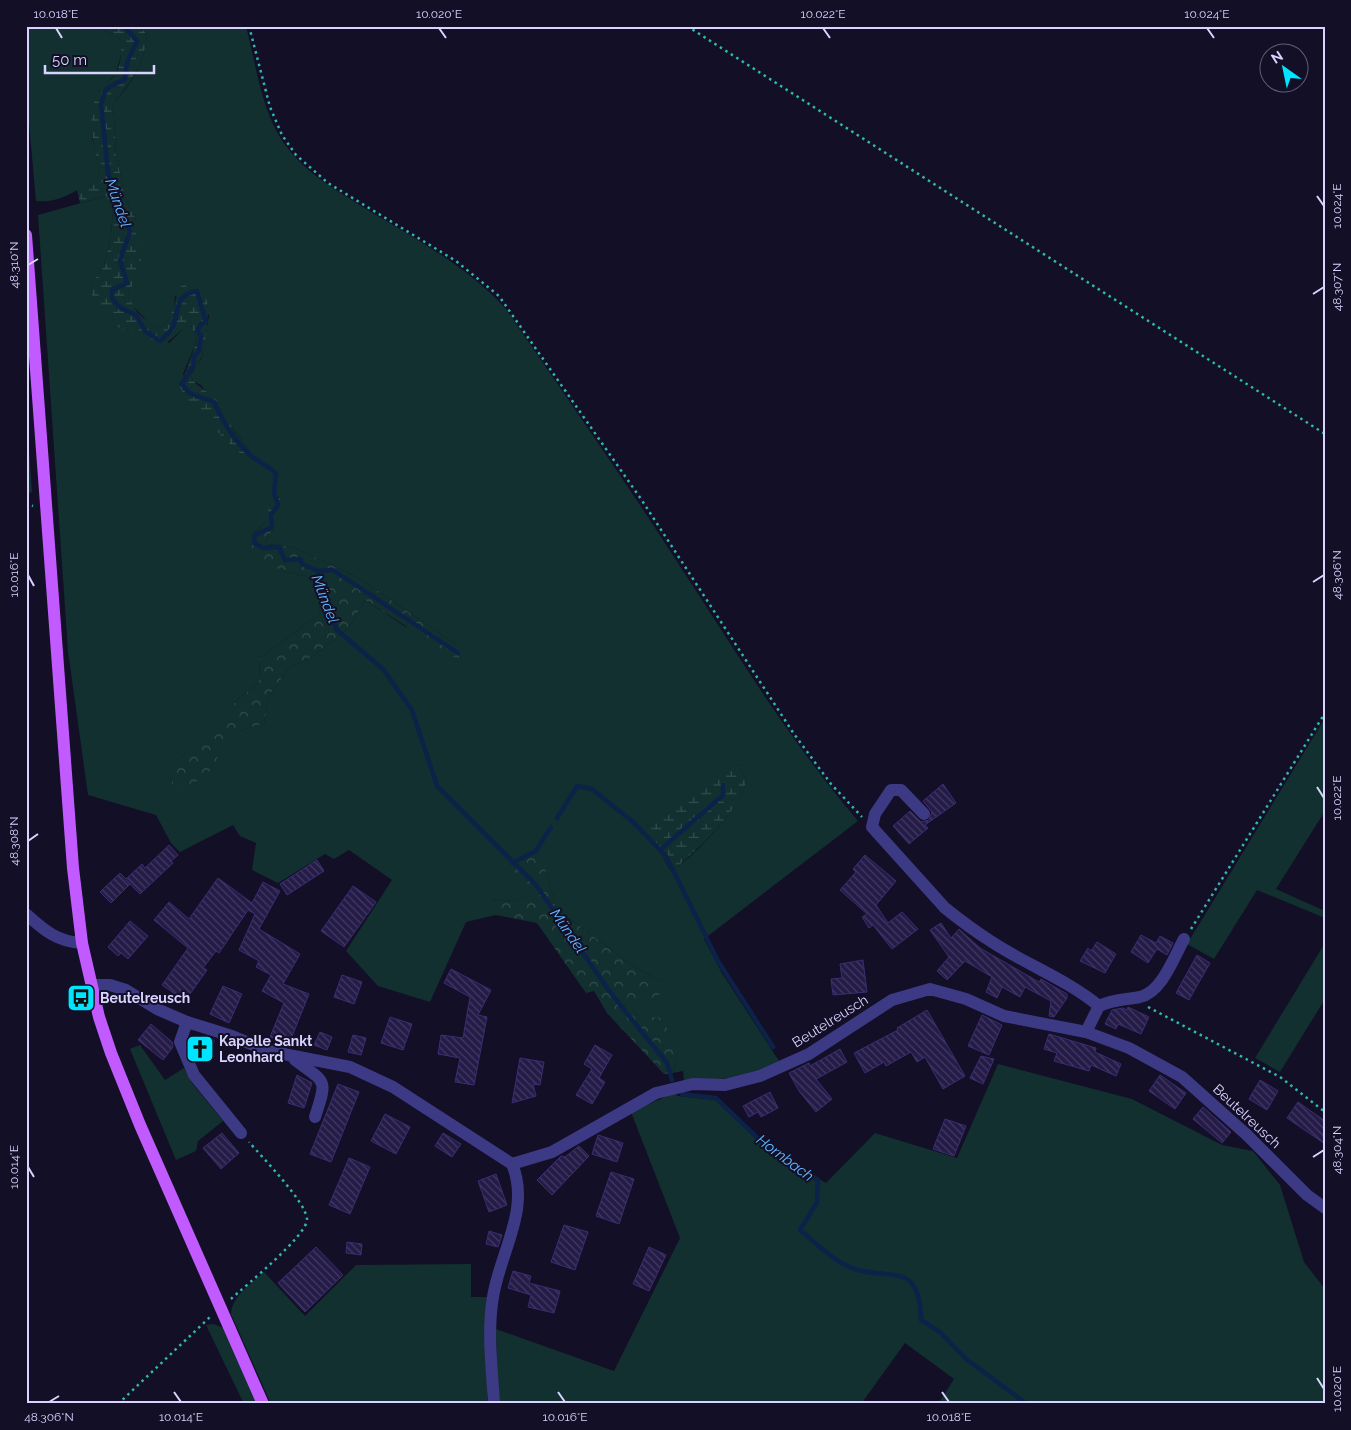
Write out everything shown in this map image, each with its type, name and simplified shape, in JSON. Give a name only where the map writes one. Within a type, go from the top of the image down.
[{"type":"main road","points":[[26,234],[73,868],[82,943],[91,985],[112,1053],[140,1124],[264,1404]]},
{"type":"street","points":[[924,814],[901,790],[891,790],[875,814],[872,826],[945,908],[993,943],[1084,994],[1098,1006]]},
{"type":"street","points":[[26,914],[52,936],[64,941],[82,943]]},
{"type":"street","points":[[1086,1032],[1098,1006],[1115,999],[1142,997],[1156,989],[1184,939]]},
{"type":"street","points":[[91,985],[110,985],[126,990],[157,1009],[187,1022],[232,1036],[268,1051],[350,1067],[393,1087],[512,1164],[519,1181],[518,1212],[493,1298],[491,1345],[494,1404]]},
{"type":"street","name":"Beutelreusch","points":[[512,1164],[552,1152],[656,1093],[693,1084],[725,1085],[760,1076],[809,1054],[892,1000],[930,989],[966,999],[1004,1016],[1086,1032],[1129,1048],[1182,1077],[1247,1135],[1307,1195],[1325,1208]]},
{"type":"street","points":[[187,1022],[180,1042],[194,1075],[241,1132]]},
{"type":"street","points":[[295,1057],[295,1060],[317,1075],[322,1083],[324,1090],[315,1117]]},
{"type":"path","points":[[249,26],[270,107],[282,135],[296,156],[328,183],[456,262],[499,296],[641,499],[794,734],[831,784],[872,826]]},
{"type":"path","points":[[687,26],[1325,434]]},
{"type":"path","points":[[1184,939],[1325,713]]},
{"type":"path","points":[[1134,998],[1162,1016],[1210,1038],[1280,1076],[1325,1112]]},
{"type":"path","points":[[118,1404],[304,1230],[307,1219],[301,1204],[241,1132]]},
{"type":"green space","points":[[26,26],[97,26],[121,40],[122,51],[116,74],[99,90],[92,137],[100,175],[70,194],[53,200],[36,201],[26,90]]},
{"type":"green space","points":[[97,26],[140,26],[147,35],[140,65],[113,104],[116,154],[125,196],[137,223],[142,270],[128,292],[132,304],[139,314],[149,322],[161,327],[169,318],[181,286],[193,284],[201,288],[206,296],[208,321],[201,358],[191,375],[193,381],[217,400],[233,429],[249,450],[246,457],[237,451],[189,404],[180,387],[197,340],[191,326],[183,329],[158,348],[118,327],[94,302],[90,286],[104,266],[111,234],[113,211],[106,196],[80,203],[77,190],[100,175],[92,133],[92,111],[100,89],[117,71],[120,63],[121,48],[121,40]]},
{"type":"green space","points":[[140,26],[246,26],[266,107],[277,132],[295,157],[331,187],[425,244],[476,280],[506,309],[633,494],[785,725],[832,790],[858,821],[704,939],[722,973],[779,1061],[756,1072],[732,1078],[684,1081],[683,1071],[673,1073],[677,1054],[637,1015],[629,1003],[661,981],[634,967],[556,908],[546,871],[531,886],[529,895],[514,901],[491,899],[496,915],[466,922],[430,1002],[378,986],[346,951],[392,880],[349,850],[334,859],[325,854],[278,883],[252,870],[256,843],[240,836],[233,825],[180,852],[171,843],[156,815],[88,795],[68,651],[38,215],[106,196],[113,211],[111,234],[104,266],[90,286],[169,343],[184,328],[191,326],[197,340],[183,374],[217,430],[237,451],[249,450],[201,385],[193,381],[191,375],[202,357],[209,315],[175,296],[172,313],[161,327],[149,323],[130,303],[128,292],[137,223],[125,196],[116,154],[113,104],[126,88],[140,64],[147,35]],"holes":[[[266,521],[273,530],[266,539],[267,544],[293,547],[359,578],[461,648],[404,626],[365,600],[349,628],[312,657],[289,668],[268,697],[264,724],[241,730],[176,761],[205,736],[238,699],[259,683],[260,658],[320,614],[319,589],[305,576],[283,571],[251,536]],[[731,765],[738,765],[747,781],[742,792],[726,817],[704,843],[671,871],[660,853],[636,827],[651,825]]]},
{"type":"green space","points":[[26,407],[32,492],[26,494]]},
{"type":"green space","points":[[271,493],[281,495],[273,530],[266,539],[267,544],[293,547],[359,578],[461,648],[463,654],[457,659],[365,600],[349,628],[312,657],[289,668],[268,697],[264,724],[241,730],[223,740],[214,768],[184,791],[171,788],[176,761],[205,735],[238,699],[259,683],[260,658],[320,614],[319,589],[305,576],[283,571],[257,559],[248,546],[251,536],[266,521]]},
{"type":"green space","points":[[1325,718],[1325,811],[1276,889],[1325,911],[1325,918],[1257,890],[1214,959],[1187,944]]},
{"type":"green space","points":[[731,765],[738,765],[747,781],[735,806],[716,830],[672,871],[660,853],[635,827],[651,825],[685,797]]},
{"type":"green space","points":[[526,852],[535,854],[546,871],[556,908],[634,967],[661,981],[661,993],[652,1001],[630,1003],[637,1015],[663,1018],[677,1054],[673,1073],[664,1074],[607,1013],[594,991],[586,993],[537,923],[496,915],[490,899],[514,901],[529,895],[530,886],[510,868],[513,857]]},
{"type":"green space","points":[[1325,943],[1325,999],[1280,1072],[1255,1058]]},
{"type":"green space","points":[[140,1045],[165,1080],[184,1068],[192,1083],[223,1121],[198,1141],[196,1151],[176,1160],[130,1049]]},
{"type":"green space","points":[[998,1064],[1132,1099],[1222,1145],[1253,1151],[1280,1185],[1304,1262],[1325,1289],[1325,1404],[938,1404],[954,1379],[905,1343],[861,1404],[498,1404],[496,1329],[614,1371],[680,1238],[631,1112],[674,1093],[678,1096],[715,1100],[765,1147],[826,1183],[875,1133],[957,1158]]},
{"type":"green space","points":[[471,1264],[471,1297],[487,1297],[487,1404],[271,1404],[231,1314],[238,1296],[264,1272],[305,1316],[356,1265]]},
{"type":"green space","points":[[214,1324],[223,1328],[257,1404],[244,1404],[206,1325]]},
{"type":"building","points":[[943,784],[956,803],[925,825],[928,828],[909,844],[893,826],[910,811],[921,822],[929,820],[932,812],[923,801]]},
{"type":"building","points":[[169,845],[178,855],[171,861],[173,863],[140,894],[130,884],[111,903],[100,892],[120,873],[126,879],[142,864],[145,868]]},
{"type":"building","points":[[865,855],[896,881],[876,905],[888,923],[902,912],[918,929],[892,949],[873,925],[869,928],[862,917],[867,914],[840,890],[856,872],[853,869]]},
{"type":"building","points":[[317,860],[324,871],[287,895],[280,884]]},
{"type":"building","points":[[218,878],[252,903],[263,882],[280,891],[259,929],[300,954],[283,984],[309,994],[289,1044],[270,1037],[284,1003],[262,991],[271,975],[256,967],[259,961],[239,950],[255,914],[248,910],[219,953],[216,951],[203,968],[207,970],[185,1001],[162,985],[188,948],[154,920],[169,902],[189,919]]},
{"type":"building","points":[[353,886],[376,902],[344,947],[321,931]]},
{"type":"building","points":[[130,921],[148,936],[128,959],[121,953],[118,956],[108,947]]},
{"type":"building","points":[[941,923],[951,938],[959,929],[980,948],[1039,982],[1041,979],[1067,994],[1067,998],[1054,1017],[1049,1016],[1051,1001],[1025,987],[1020,997],[1002,987],[997,998],[986,992],[992,977],[965,961],[947,980],[937,971],[949,957],[930,930]]},
{"type":"building","points":[[1141,935],[1156,943],[1160,936],[1173,943],[1167,955],[1157,949],[1148,963],[1131,952]]},
{"type":"building","points":[[1097,942],[1116,954],[1105,973],[1080,961],[1088,948],[1091,951]]},
{"type":"building","points":[[1197,955],[1210,963],[1189,1000],[1176,993]]},
{"type":"building","points":[[863,960],[867,992],[833,995],[831,979],[842,978],[840,964]]},
{"type":"building","points":[[451,969],[491,990],[478,1015],[487,1017],[474,1085],[455,1082],[460,1058],[438,1054],[441,1035],[463,1038],[470,997],[444,983]]},
{"type":"building","points":[[342,975],[362,982],[354,1004],[334,997]]},
{"type":"building","points":[[223,986],[242,994],[229,1023],[210,1014]]},
{"type":"building","points":[[1128,1007],[1149,1017],[1141,1034],[1118,1024],[1116,1029],[1105,1024],[1112,1010],[1123,1008],[1127,1010]]},
{"type":"building","points":[[927,1010],[965,1076],[943,1089],[925,1057],[917,1062],[911,1052],[886,1066],[884,1062],[865,1073],[854,1053],[898,1030],[897,1028]]},
{"type":"building","points":[[982,1015],[1002,1025],[989,1055],[968,1046]]},
{"type":"building","points":[[390,1017],[412,1024],[403,1050],[381,1043]]},
{"type":"building","points":[[151,1024],[172,1042],[173,1047],[163,1060],[138,1040]]},
{"type":"building","points":[[320,1032],[332,1037],[327,1050],[314,1045]]},
{"type":"building","points":[[1049,1034],[1096,1048],[1095,1052],[1121,1064],[1116,1076],[1091,1065],[1089,1071],[1054,1061],[1057,1053],[1044,1049]]},
{"type":"building","points":[[353,1035],[366,1038],[361,1055],[348,1052]]},
{"type":"building","name":"Kapelle Sankt Leonhard","points":[[202,1036],[214,1040],[213,1048],[199,1060],[190,1046]]},
{"type":"building","points":[[595,1045],[612,1055],[599,1078],[605,1082],[592,1104],[576,1095],[592,1069],[584,1064]]},
{"type":"building","points":[[840,1049],[847,1062],[816,1079],[832,1099],[816,1112],[799,1091],[789,1073],[809,1063],[810,1066]]},
{"type":"building","points":[[981,1056],[994,1059],[983,1084],[970,1078]]},
{"type":"building","points":[[520,1058],[544,1062],[540,1085],[533,1084],[536,1096],[512,1103]]},
{"type":"building","points":[[297,1075],[312,1083],[304,1108],[288,1103]]},
{"type":"building","points":[[1160,1075],[1186,1093],[1175,1109],[1149,1091]]},
{"type":"building","points":[[1260,1080],[1278,1091],[1267,1110],[1249,1099]]},
{"type":"building","points":[[338,1084],[359,1092],[331,1162],[310,1154]]},
{"type":"building","points":[[770,1092],[778,1108],[761,1117],[758,1112],[749,1117],[743,1106]]},
{"type":"building","points":[[1298,1102],[1325,1121],[1325,1144],[1287,1118]]},
{"type":"building","points":[[1203,1107],[1231,1132],[1222,1143],[1193,1119]]},
{"type":"building","points":[[385,1114],[410,1127],[396,1154],[371,1141]]},
{"type":"building","points":[[945,1119],[966,1126],[954,1156],[933,1149]]},
{"type":"building","points":[[222,1133],[239,1153],[221,1169],[203,1148]]},
{"type":"building","points":[[443,1133],[461,1144],[452,1157],[435,1146]]},
{"type":"building","points":[[598,1135],[623,1143],[617,1162],[592,1154]]},
{"type":"building","points":[[579,1146],[589,1156],[552,1195],[537,1180],[561,1156],[565,1157]]},
{"type":"building","points":[[349,1158],[370,1167],[350,1214],[329,1205]]},
{"type":"building","points":[[611,1172],[634,1179],[619,1224],[596,1216]]},
{"type":"building","points":[[496,1174],[507,1205],[489,1212],[478,1181]]},
{"type":"building","points":[[564,1225],[588,1232],[575,1270],[551,1262]]},
{"type":"building","points":[[489,1231],[502,1235],[498,1247],[486,1244]]},
{"type":"building","points":[[347,1242],[362,1244],[361,1255],[346,1253]]},
{"type":"building","points":[[316,1247],[343,1275],[305,1312],[278,1283]]},
{"type":"building","points":[[649,1247],[666,1255],[649,1291],[633,1284]]},
{"type":"building","points":[[513,1271],[531,1276],[529,1283],[560,1291],[554,1313],[528,1307],[531,1295],[508,1288]]},
{"type":"waterway","name":"Mündel","points":[[124,26],[137,41],[127,62],[125,79],[106,89],[101,104],[108,173],[130,231],[120,260],[127,283],[112,290],[112,298],[119,307],[136,315],[145,331],[160,341],[172,328],[179,303],[185,296],[197,291],[206,322],[201,324],[197,331],[201,336],[199,351],[194,356],[194,364],[182,384],[189,393],[214,402],[238,443],[250,455],[276,474],[274,492],[278,505],[271,515],[272,527],[255,535],[254,543],[263,548],[279,547],[285,560],[300,559],[302,564],[318,571],[336,629],[383,669],[412,710],[437,786],[536,885],[610,992],[667,1063],[672,1080]]},
{"type":"waterway","points":[[318,571],[333,570],[458,653]]},
{"type":"waterway","points":[[660,850],[723,795],[723,785]]},
{"type":"waterway","points":[[557,818],[577,786],[592,789],[633,822],[666,856],[718,961],[773,1047]]},
{"type":"waterway","points":[[512,863],[536,851],[551,827]]},
{"type":"waterway","name":"Hornbach","points":[[682,1094],[716,1098],[766,1146],[818,1180],[817,1202],[800,1230],[847,1266],[861,1271],[898,1276],[907,1280],[914,1287],[919,1300],[921,1320],[940,1332],[966,1359],[1027,1404]]},
{"type":"place","name":"Beutelreusch","points":[[81,998]]},
{"type":"place","name":"Kapelle Sankt Leonhard","points":[[200,1049]]}]
